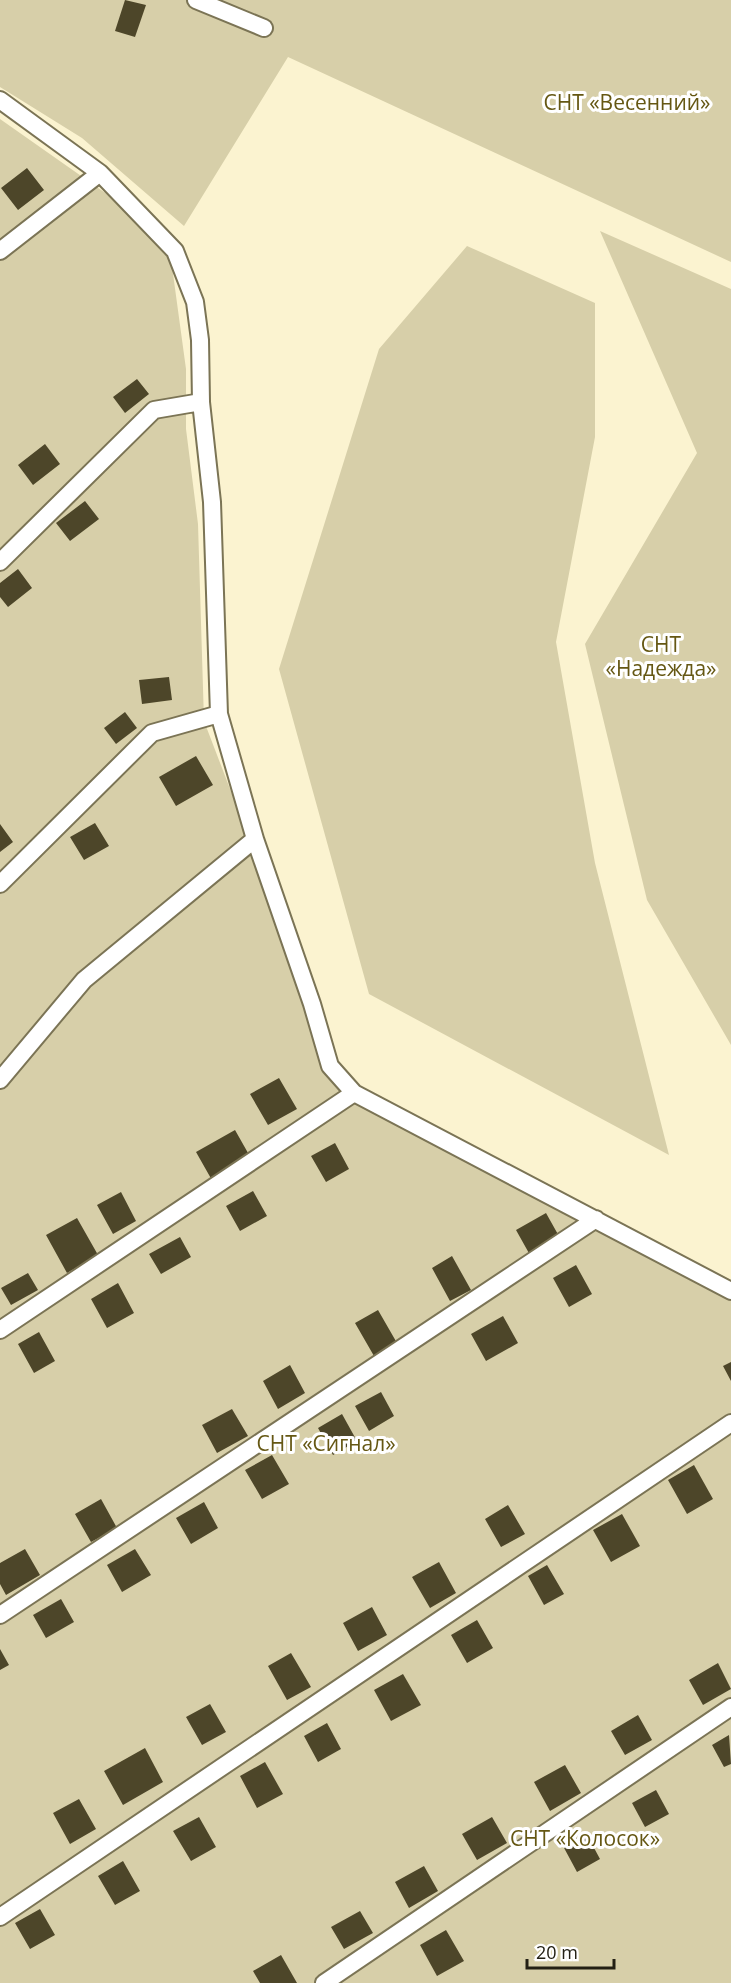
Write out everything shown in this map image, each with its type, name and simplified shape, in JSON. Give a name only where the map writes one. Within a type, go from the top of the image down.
[{"type":"lane","points":[[196,0],[264,28]]},
{"type":"lane","points":[[0,100],[100,173],[175,251],[195,302],[200,340],[201,402],[212,502],[219,714],[255,839],[312,1004],[330,1066],[354,1093],[731,1291]]},
{"type":"lane","points":[[0,251],[100,173]]},
{"type":"lane","points":[[0,562],[154,410],[201,402]]},
{"type":"lane","points":[[0,884],[152,734],[219,714]]},
{"type":"lane","points":[[0,1080],[84,980],[255,839]]},
{"type":"lane","points":[[0,1330],[354,1093]]},
{"type":"lane","points":[[0,1615],[596,1219]]},
{"type":"lane","points":[[0,1917],[731,1423]]},
{"type":"lane","points":[[324,1983],[731,1707]]},
{"type":"green space","name":"СНТ «Весенний»","points":[[0,0],[731,0],[731,262],[288,57],[184,226],[82,138],[0,87]]},
{"type":"green space","name":"СНТ «Сигнал»","points":[[0,119],[168,237],[186,369],[186,429],[198,524],[204,721],[345,1089],[731,1280],[731,1983],[0,1983]]},
{"type":"green space","name":"СНТ «Надежда»","points":[[600,231],[731,289],[731,1045],[647,900],[585,644],[697,453]]},
{"type":"green space","points":[[467,246],[595,303],[595,437],[556,642],[595,863],[669,1155],[369,994],[279,669],[379,349]]},
{"type":"building","points":[[125,0],[146,5],[135,37],[115,31]]},
{"type":"building","points":[[27,168],[44,190],[18,210],[1,188]]},
{"type":"building","points":[[137,379],[149,394],[125,413],[113,397]]},
{"type":"building","points":[[45,444],[60,464],[33,485],[18,465]]},
{"type":"building","points":[[85,501],[99,519],[70,541],[56,523]]},
{"type":"building","points":[[18,569],[32,588],[8,607],[0,597],[0,583]]},
{"type":"building","points":[[169,677],[172,700],[142,704],[139,680]]},
{"type":"building","points":[[125,712],[137,728],[116,744],[104,728]]},
{"type":"building","points":[[196,756],[213,785],[176,806],[159,777]]},
{"type":"building","points":[[95,823],[109,846],[84,860],[70,837]]},
{"type":"building","points":[[0,824],[13,842],[0,852]]},
{"type":"building","points":[[279,1078],[297,1109],[268,1125],[250,1094]]},
{"type":"building","points":[[235,1130],[252,1160],[213,1182],[196,1152]]},
{"type":"building","points":[[335,1143],[349,1169],[326,1182],[311,1156]]},
{"type":"building","points":[[253,1191],[267,1216],[240,1231],[226,1206]]},
{"type":"building","points":[[121,1192],[136,1221],[113,1234],[97,1205]]},
{"type":"building","points":[[546,1213],[560,1238],[530,1255],[516,1230]]},
{"type":"building","points":[[77,1218],[98,1255],[67,1273],[46,1235]]},
{"type":"building","points":[[180,1237],[191,1257],[161,1274],[149,1254]]},
{"type":"building","points":[[452,1256],[471,1290],[450,1301],[432,1268]]},
{"type":"building","points":[[576,1265],[592,1294],[569,1307],[553,1278]]},
{"type":"building","points":[[28,1273],[38,1290],[11,1305],[1,1288]]},
{"type":"building","points":[[118,1283],[134,1313],[107,1328],[91,1299]]},
{"type":"building","points":[[378,1310],[397,1343],[374,1356],[355,1323]]},
{"type":"building","points":[[503,1316],[518,1343],[486,1361],[471,1334]]},
{"type":"building","points":[[39,1332],[55,1361],[34,1373],[18,1344]]},
{"type":"building","points":[[731,1362],[731,1381],[723,1366]]},
{"type":"building","points":[[290,1365],[305,1393],[278,1409],[263,1381]]},
{"type":"building","points":[[381,1392],[394,1416],[369,1431],[355,1406]]},
{"type":"building","points":[[232,1409],[248,1436],[217,1453],[202,1425]]},
{"type":"building","points":[[342,1414],[357,1441],[333,1455],[318,1428]]},
{"type":"building","points":[[272,1455],[289,1484],[262,1499],[245,1470]]},
{"type":"building","points":[[694,1465],[713,1499],[687,1514],[668,1480]]},
{"type":"building","points":[[101,1499],[117,1528],[91,1542],[75,1514]]},
{"type":"building","points":[[204,1502],[218,1528],[191,1544],[176,1518]]},
{"type":"building","points":[[508,1505],[525,1534],[501,1547],[485,1519]]},
{"type":"building","points":[[622,1514],[640,1546],[611,1562],[593,1530]]},
{"type":"building","points":[[25,1549],[40,1575],[6,1595],[0,1584],[0,1563]]},
{"type":"building","points":[[135,1549],[151,1575],[122,1592],[107,1565]]},
{"type":"building","points":[[439,1562],[456,1593],[430,1608],[412,1577]]},
{"type":"building","points":[[547,1565],[564,1594],[544,1605],[528,1576]]},
{"type":"building","points":[[61,1599],[74,1622],[46,1638],[33,1615]]},
{"type":"building","points":[[372,1607],[387,1635],[358,1651],[343,1623]]},
{"type":"building","points":[[477,1620],[493,1648],[467,1663],[451,1635]]},
{"type":"building","points":[[0,1649],[9,1665],[0,1670]]},
{"type":"building","points":[[291,1653],[311,1687],[287,1700],[268,1666]]},
{"type":"building","points":[[718,1663],[731,1689],[703,1705],[689,1680]]},
{"type":"building","points":[[403,1674],[421,1705],[391,1721],[374,1690]]},
{"type":"building","points":[[210,1704],[226,1732],[202,1745],[186,1717]]},
{"type":"building","points":[[638,1715],[652,1740],[625,1755],[611,1731]]},
{"type":"building","points":[[327,1723],[341,1749],[318,1762],[304,1736]]},
{"type":"building","points":[[729,1735],[731,1764],[724,1767],[712,1745]]},
{"type":"building","points":[[145,1748],[163,1782],[123,1805],[104,1771]]},
{"type":"building","points":[[265,1762],[283,1794],[257,1808],[240,1776]]},
{"type":"building","points":[[565,1765],[581,1793],[550,1811],[534,1782]]},
{"type":"building","points":[[656,1790],[669,1814],[645,1827],[632,1803]]},
{"type":"building","points":[[79,1799],[96,1829],[70,1844],[53,1813]]},
{"type":"building","points":[[199,1817],[216,1847],[191,1861],[173,1831]]},
{"type":"building","points":[[492,1817],[507,1843],[477,1860],[462,1834]]},
{"type":"building","points":[[586,1833],[600,1859],[577,1872],[563,1846]]},
{"type":"building","points":[[123,1861],[140,1891],[115,1905],[98,1876]]},
{"type":"building","points":[[424,1866],[438,1891],[409,1908],[395,1882]]},
{"type":"building","points":[[40,1909],[55,1935],[30,1949],[15,1923]]},
{"type":"building","points":[[360,1911],[373,1933],[344,1949],[331,1927]]},
{"type":"building","points":[[446,1930],[464,1961],[437,1976],[420,1945]]},
{"type":"building","points":[[281,1955],[297,1983],[260,1983],[253,1971]]},
{"type":"park label","name":"СНТ «Колосок»","points":[[585,1838]]}]
